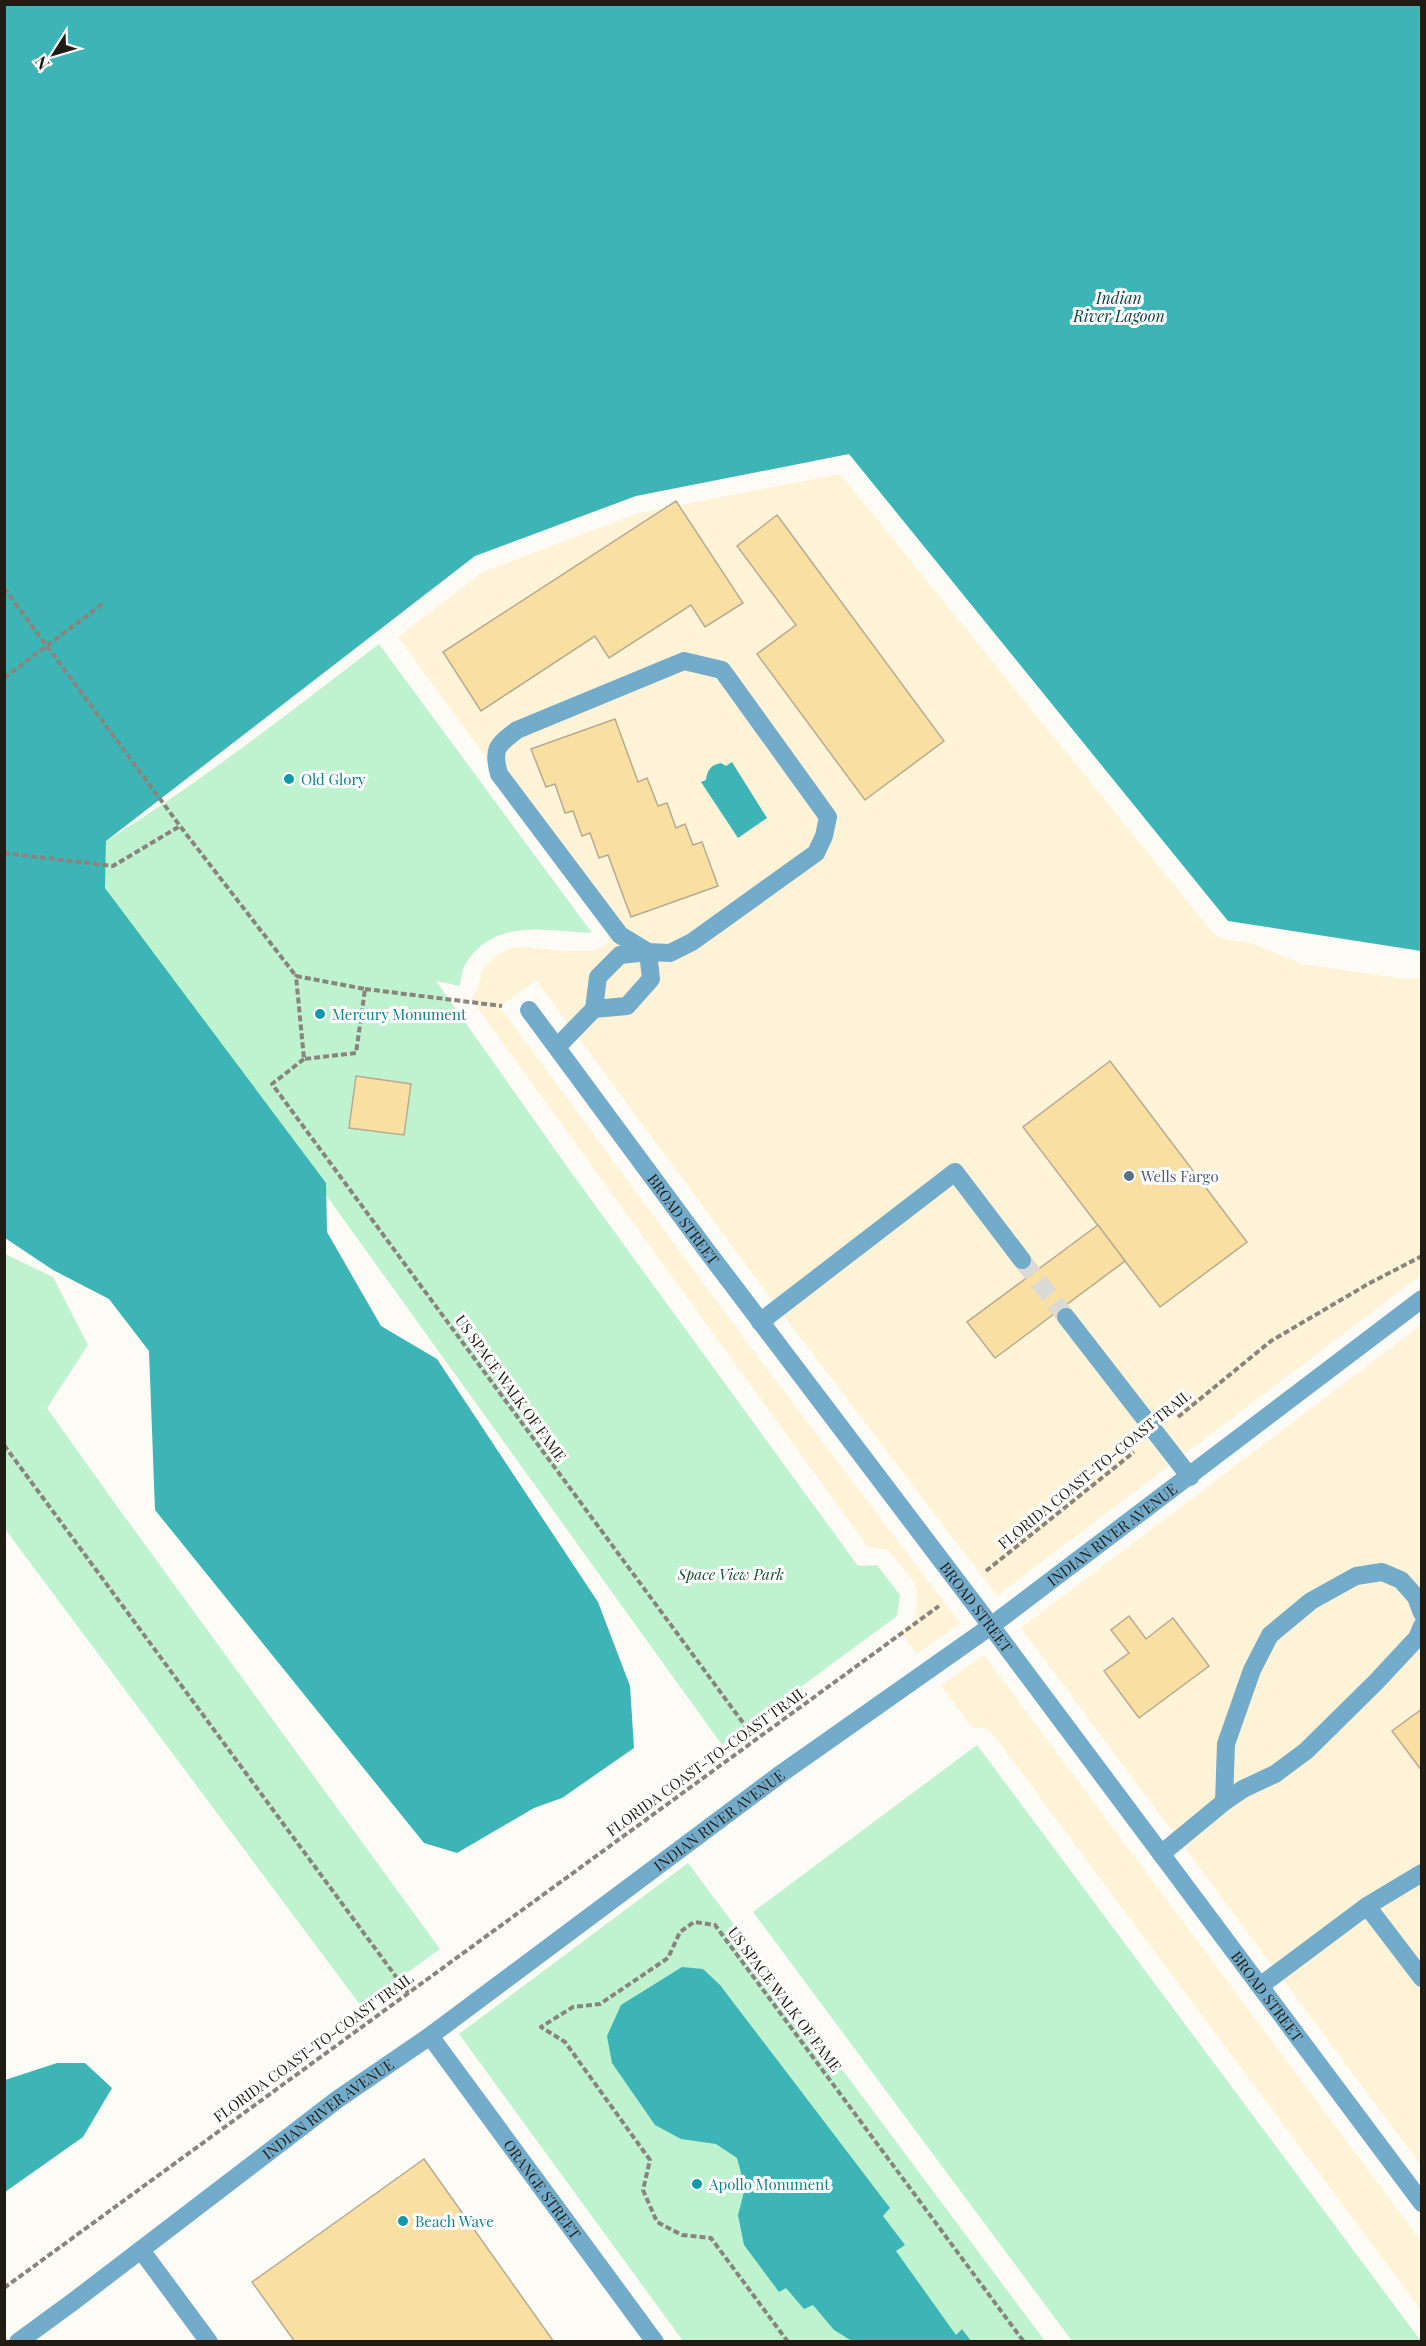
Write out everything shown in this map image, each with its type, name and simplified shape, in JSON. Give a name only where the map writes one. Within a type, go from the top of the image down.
[{"type":"street","points":[[557,1047],[594,1009],[598,977],[620,955],[648,952],[670,953],[692,942],[816,853],[824,836],[828,817],[722,670],[684,661],[517,730],[501,742],[495,758],[499,774],[620,935],[648,952]]},
{"type":"street","points":[[594,1009],[627,1006],[651,979],[648,952]]},
{"type":"street","name":"BROAD STREET","points":[[529,1010],[760,1322],[963,1588],[1422,2203]]},
{"type":"street","points":[[760,1322],[955,1172],[1023,1260]]},
{"type":"street","name":"INDIAN RIVER AVENUE","points":[[18,2342],[338,2099],[430,2036],[782,1773],[991,1626],[1422,1299]]},
{"type":"street","points":[[1066,1317],[1190,1477]]},
{"type":"street","points":[[1224,1802],[1226,1744],[1252,1670],[1270,1635],[1311,1601],[1356,1576],[1382,1572],[1401,1580],[1416,1597],[1422,1613]]},
{"type":"street","points":[[1161,1854],[1224,1802],[1243,1789],[1275,1774],[1306,1751],[1417,1638],[1421,1627]]},
{"type":"street","points":[[1260,1986],[1367,1906],[1422,1873]]},
{"type":"street","points":[[1367,1906],[1422,1978]]},
{"type":"street","name":"ORANGE STREET","points":[[430,2036],[655,2342]]},
{"type":"street","points":[[141,2250],[209,2342]]},
{"type":"street","points":[[42,2342],[74,2301]]},
{"type":"path","points":[[4,588],[180,826],[296,976],[304,1059],[356,1053],[365,989]]},
{"type":"path","points":[[4,678],[105,602]]},
{"type":"path","points":[[4,853],[113,866],[180,826]]},
{"type":"path","points":[[296,976],[365,989],[529,1010]]},
{"type":"path","name":"US SPACE WALK OF FAME","points":[[304,1059],[272,1084],[755,1739]]},
{"type":"path","name":"FLORIDA COAST-TO-COAST TRAIL","points":[[4,2288],[963,1588],[1271,1341],[1368,1284],[1422,1256]]},
{"type":"path","points":[[4,1444],[408,1993]]},
{"type":"path","name":"US SPACE WALK OF FAME","points":[[788,2342],[711,2238],[682,2235],[657,2222],[643,2190],[650,2160],[565,2042],[541,2028],[573,2007],[600,2004],[668,1958],[680,1932],[694,1922],[715,1925],[1024,2342]]},
{"type":"shaded area","points":[[840,474],[1213,933],[1223,939],[1251,943],[1302,964],[1405,979],[1421,978],[1421,1275],[997,1596],[778,1308],[536,980],[500,1007],[742,1336],[960,1623],[917,1654],[902,1634],[912,1626],[916,1617],[918,1595],[915,1583],[888,1550],[868,1547],[471,999],[478,988],[482,971],[495,956],[512,948],[527,947],[594,951],[606,944],[610,927],[398,637],[483,572],[639,513]]},
{"type":"shaded area","points":[[1421,1325],[1421,2165],[1021,1628]]},
{"type":"shaded area","points":[[984,1655],[1421,2241],[1421,2310],[993,1734],[984,1727],[973,1729],[941,1685]]},
{"type":"green space","name":"Space View Park","points":[[379,644],[592,933],[540,929],[507,933],[478,948],[465,965],[460,986],[436,981],[568,1168],[858,1566],[877,1565],[900,1595],[897,1616],[722,1745],[105,888],[106,841],[211,770]]},
{"type":"green space","points":[[5,1254],[53,1277],[88,1345],[47,1408],[440,1949],[361,2006],[5,1529]]},
{"type":"green space","points":[[977,1745],[1421,2341],[1072,2341],[753,1912]]},
{"type":"green space","points":[[688,1863],[1045,2341],[683,2341],[459,2034]]},
{"type":"water","name":"Indian River Lagoon","points":[[4,5],[1421,5],[1421,951],[1228,921],[849,454],[636,496],[475,556],[106,841],[105,888],[326,1183],[327,1232],[381,1326],[437,1359],[598,1602],[630,1686],[634,1748],[562,1798],[534,1808],[457,1853],[424,1843],[155,1510],[149,1351],[109,1299],[53,1270],[5,1238]]},
{"type":"water","points":[[732,762],[767,818],[738,838],[701,782],[706,780],[709,771],[715,765],[721,763],[726,766]]},
{"type":"water","points":[[682,1967],[703,1969],[720,1985],[890,2208],[883,2216],[905,2245],[896,2251],[956,2335],[962,2329],[971,2341],[852,2341],[834,2330],[813,2305],[804,2309],[786,2288],[779,2292],[744,2245],[738,2215],[745,2188],[737,2158],[716,2144],[681,2139],[655,2125],[612,2063],[607,2036],[621,2005]]},
{"type":"water","points":[[57,2063],[85,2063],[112,2088],[83,2137],[5,2192],[5,2080]]},
{"type":"building","points":[[676,501],[743,603],[705,627],[691,605],[609,658],[595,636],[481,711],[443,652]]},
{"type":"building","points":[[777,515],[944,741],[865,800],[757,654],[796,625],[737,546]]},
{"type":"building","points":[[615,719],[638,782],[647,778],[658,806],[667,803],[676,828],[685,824],[693,845],[702,842],[718,886],[631,917],[608,855],[599,858],[590,833],[582,836],[573,811],[565,813],[555,784],[546,787],[531,749]]},
{"type":"building","name":"Wells Fargo","points":[[1110,1061],[1247,1242],[1160,1307],[1023,1127]]},
{"type":"building","points":[[356,1076],[411,1084],[404,1135],[349,1128]]},
{"type":"building","points":[[1098,1225],[1125,1261],[995,1358],[967,1322]]},
{"type":"building","points":[[1129,1616],[1146,1639],[1173,1618],[1209,1666],[1139,1718],[1104,1671],[1129,1653],[1111,1630]]},
{"type":"building","points":[[1422,1709],[1422,1771],[1392,1731]]},
{"type":"building","name":"Beach Wave","points":[[424,2159],[554,2342],[295,2342],[252,2282]]},
{"type":"tunnel","points":[[1022,1260],[1066,1317]]},
{"type":"place","name":"Old Glory","points":[[289,779]]},
{"type":"place","name":"Mercury Monument","points":[[320,1014]]},
{"type":"place","name":"Wells Fargo","points":[[1129,1176]]},
{"type":"place","name":"Apollo Monument","points":[[697,2184]]},
{"type":"place","name":"Beach Wave","points":[[403,2221]]}]
